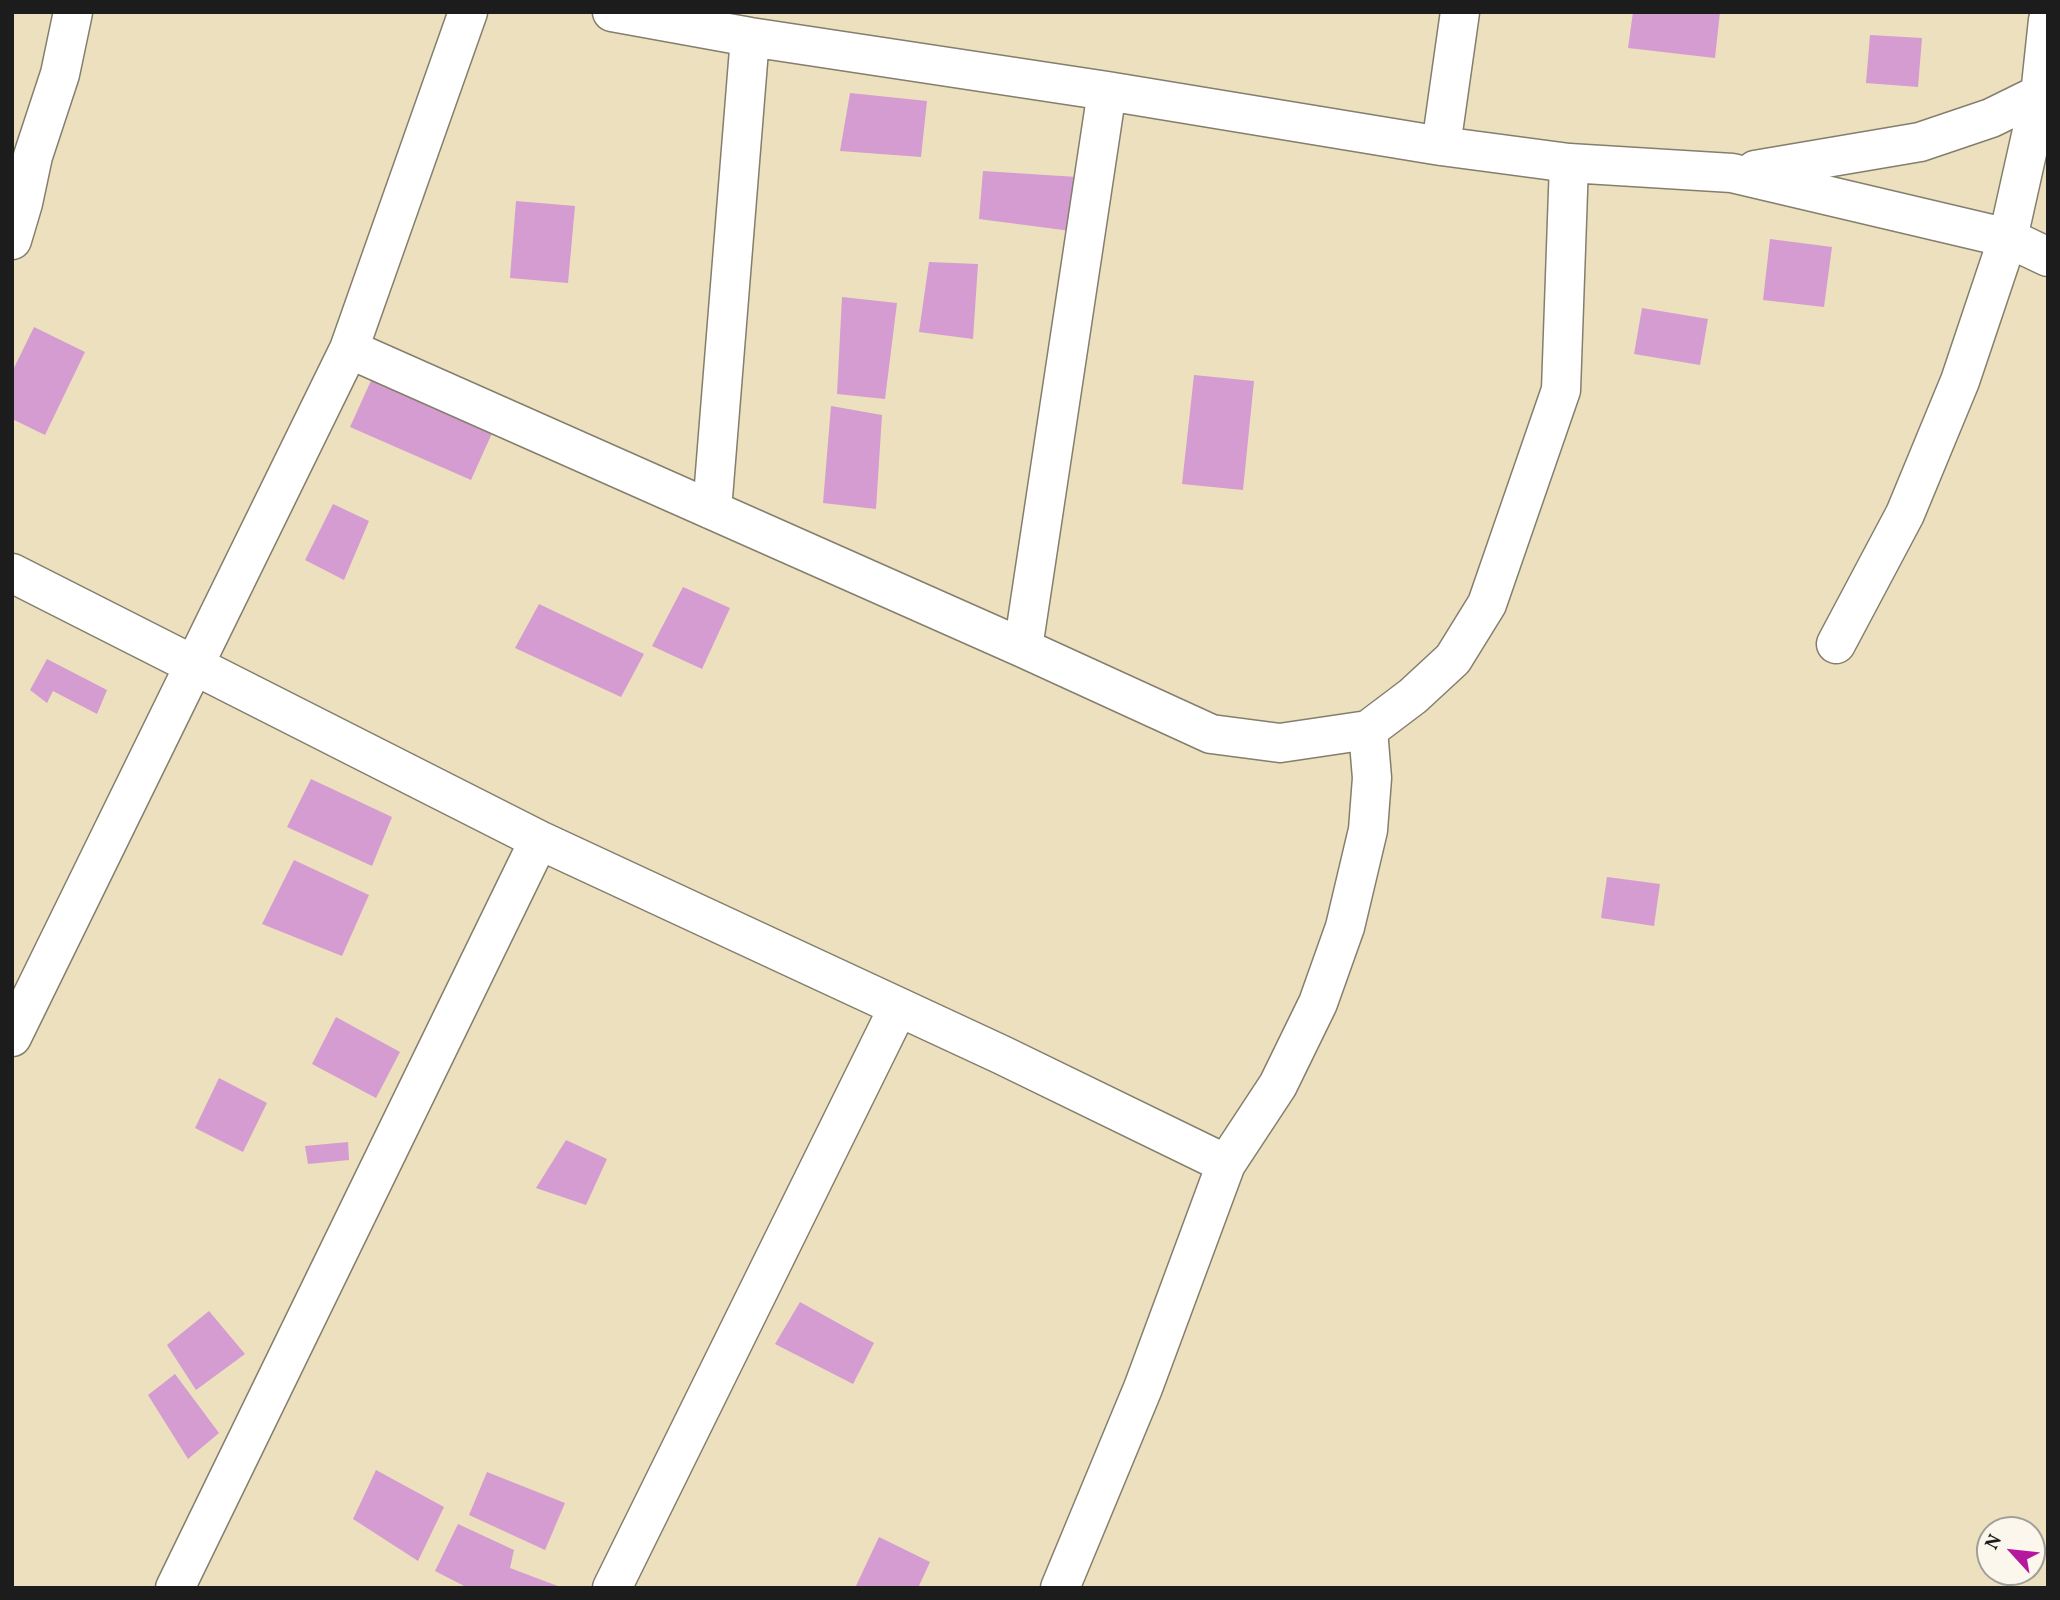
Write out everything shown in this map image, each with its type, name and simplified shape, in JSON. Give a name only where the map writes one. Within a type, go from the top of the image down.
[{"type":"street","points":[[12,240],[33,156],[60,74],[73,12]]},
{"type":"street","points":[[12,1037],[349,349],[468,12]]},
{"type":"street","points":[[612,12],[750,37],[1107,91],[1441,146],[1569,163],[1732,173],[2008,239],[2048,257]]},
{"type":"street","points":[[1441,146],[1460,12]]},
{"type":"street","points":[[1836,644],[1905,514],[1960,381],[2008,239],[2044,93],[2048,20]]},
{"type":"street","points":[[712,510],[750,37]]},
{"type":"street","points":[[1023,648],[1107,91]]},
{"type":"street","points":[[1732,173],[1920,142],[1991,118],[2044,93]]},
{"type":"street","points":[[349,349],[1211,734],[1280,743],[1368,730],[1413,696],[1453,659],[1487,604],[1561,390],[1569,163]]},
{"type":"street","points":[[12,573],[539,840],[1015,1061],[1226,1164]]},
{"type":"street","points":[[1060,1588],[1143,1388],[1226,1164],[1278,1085],[1318,1003],[1345,927],[1368,831],[1372,778],[1368,730]]},
{"type":"street","points":[[175,1588],[539,840]]},
{"type":"street","points":[[612,1588],[898,1008]]},
{"type":"building","points":[[1633,12],[1720,12],[1715,58],[1628,48]]},
{"type":"building","points":[[1870,35],[1922,38],[1918,87],[1866,83]]},
{"type":"building","points":[[850,93],[927,101],[921,157],[840,151]]},
{"type":"building","points":[[983,171],[1077,177],[1071,231],[979,219]]},
{"type":"building","points":[[516,201],[575,206],[568,283],[510,278]]},
{"type":"building","points":[[1770,239],[1832,247],[1824,307],[1763,300]]},
{"type":"building","points":[[929,262],[978,264],[973,339],[919,332]]},
{"type":"building","points":[[842,297],[897,303],[885,399],[837,394]]},
{"type":"building","points":[[1642,308],[1708,319],[1700,365],[1634,354]]},
{"type":"building","points":[[34,327],[85,352],[45,435],[12,419],[12,372]]},
{"type":"building","points":[[374,374],[493,431],[471,480],[350,427]]},
{"type":"building","points":[[1194,375],[1254,381],[1243,490],[1182,484]]},
{"type":"building","points":[[831,406],[882,415],[876,509],[823,503]]},
{"type":"building","points":[[333,504],[369,521],[344,580],[305,560]]},
{"type":"building","points":[[683,587],[730,608],[702,669],[652,646]]},
{"type":"building","points":[[539,604],[644,654],[621,697],[515,648]]},
{"type":"building","points":[[47,659],[107,690],[97,714],[53,691],[47,703],[30,690]]},
{"type":"building","points":[[311,779],[392,817],[372,866],[287,827]]},
{"type":"building","points":[[294,860],[369,895],[342,956],[262,924]]},
{"type":"building","points":[[1607,877],[1660,884],[1654,926],[1601,918]]},
{"type":"building","points":[[336,1017],[400,1052],[376,1098],[312,1064]]},
{"type":"building","points":[[219,1078],[267,1103],[243,1152],[195,1128]]},
{"type":"building","points":[[566,1140],[607,1159],[586,1205],[536,1188]]},
{"type":"building","points":[[348,1142],[349,1160],[308,1164],[305,1146]]},
{"type":"building","points":[[800,1302],[874,1343],[853,1384],[775,1344]]},
{"type":"building","points":[[209,1311],[245,1354],[196,1390],[167,1345]]},
{"type":"building","points":[[175,1374],[219,1433],[188,1459],[148,1395]]},
{"type":"building","points":[[376,1470],[444,1507],[418,1561],[353,1519]]},
{"type":"building","points":[[487,1472],[565,1503],[545,1550],[469,1515]]},
{"type":"building","points":[[458,1524],[514,1550],[510,1568],[563,1588],[468,1588],[435,1571]]},
{"type":"building","points":[[879,1537],[930,1562],[918,1588],[855,1588]]}]
